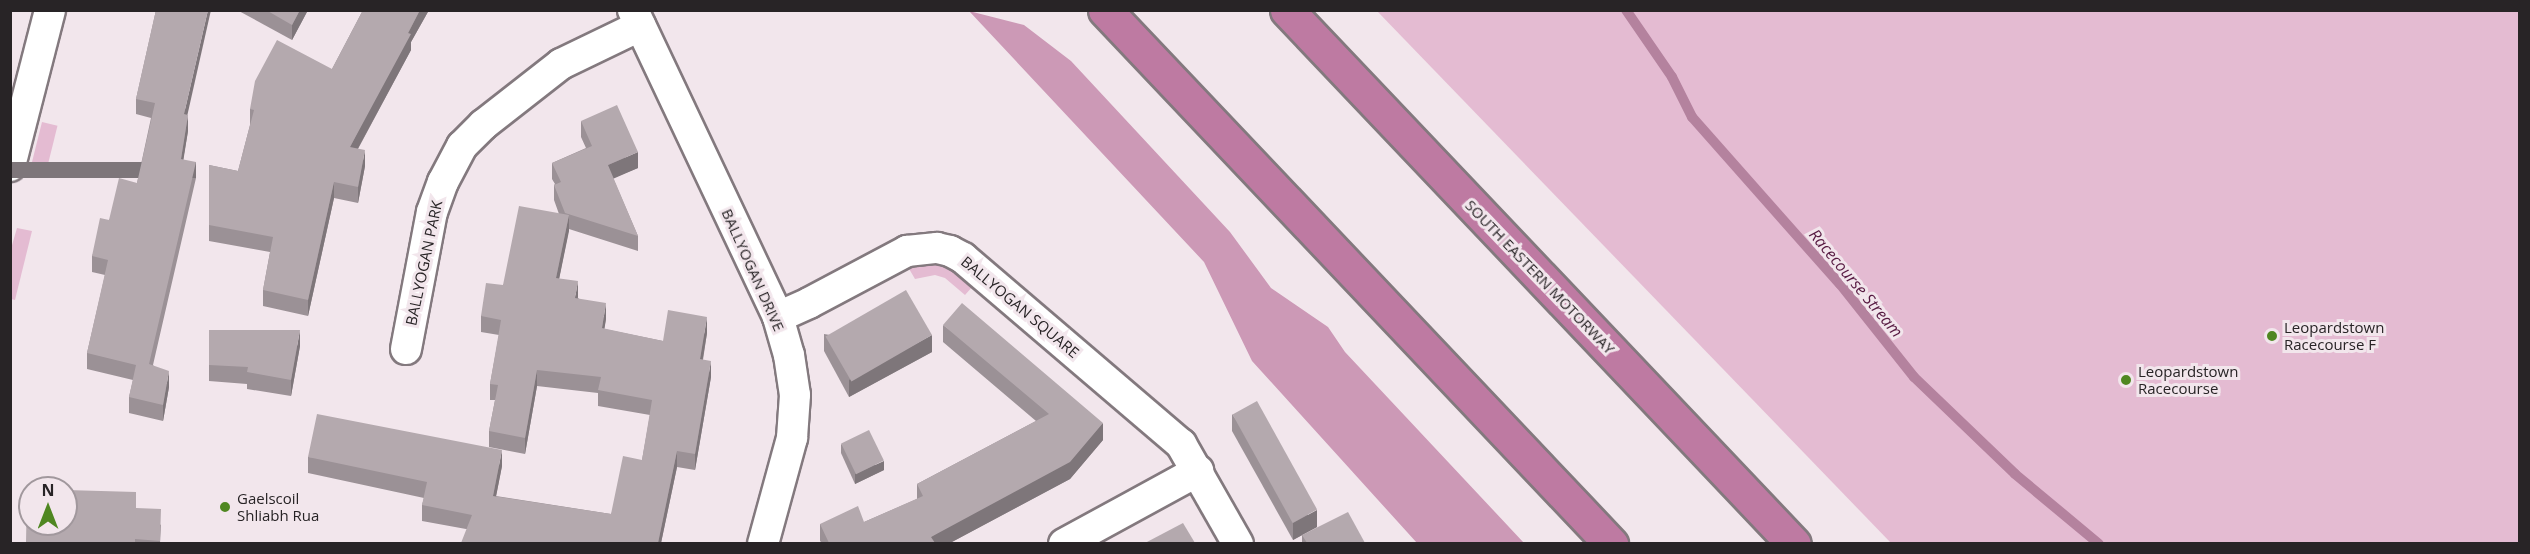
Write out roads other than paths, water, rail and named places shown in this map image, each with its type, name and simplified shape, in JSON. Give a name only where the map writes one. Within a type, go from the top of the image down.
[{"type":"highway","points":[[1105,10],[1611,543]]},
{"type":"highway","name":"SOUTH EASTERN MOTORWAY","points":[[1287,10],[1794,543]]},
{"type":"highway","points":[[1538,468],[1579,543]]},
{"type":"highway","points":[[1735,481],[1808,543]]},
{"type":"street","points":[[10,166],[50,10]]},
{"type":"street","name":"BALLYOGAN DRIVE","points":[[636,18],[778,317],[789,355],[795,395],[792,438],[763,543]]},
{"type":"street","name":"BALLYOGAN PARK","points":[[406,349],[432,212],[443,182],[462,147],[483,125],[561,64],[636,18]]},
{"type":"street","name":"BALLYOGAN SQUARE","points":[[778,317],[907,251],[937,248],[950,251],[963,258],[1181,444],[1238,543]]},
{"type":"street","points":[[1064,543],[1198,471]]},
{"type":"waterway","name":"Racecourse Stream","points":[[1626,10],[1672,77],[1692,117],[1840,284],[1914,377],[2015,474],[2099,544]]},
{"type":"place","name":"Leopardstown Racecourse F","points":[[2272,336]]},
{"type":"place","name":"Leopardstown Racecourse","points":[[2126,380]]},
{"type":"place","name":"Gaelscoil Shliabh Rua","points":[[225,507]]}]
